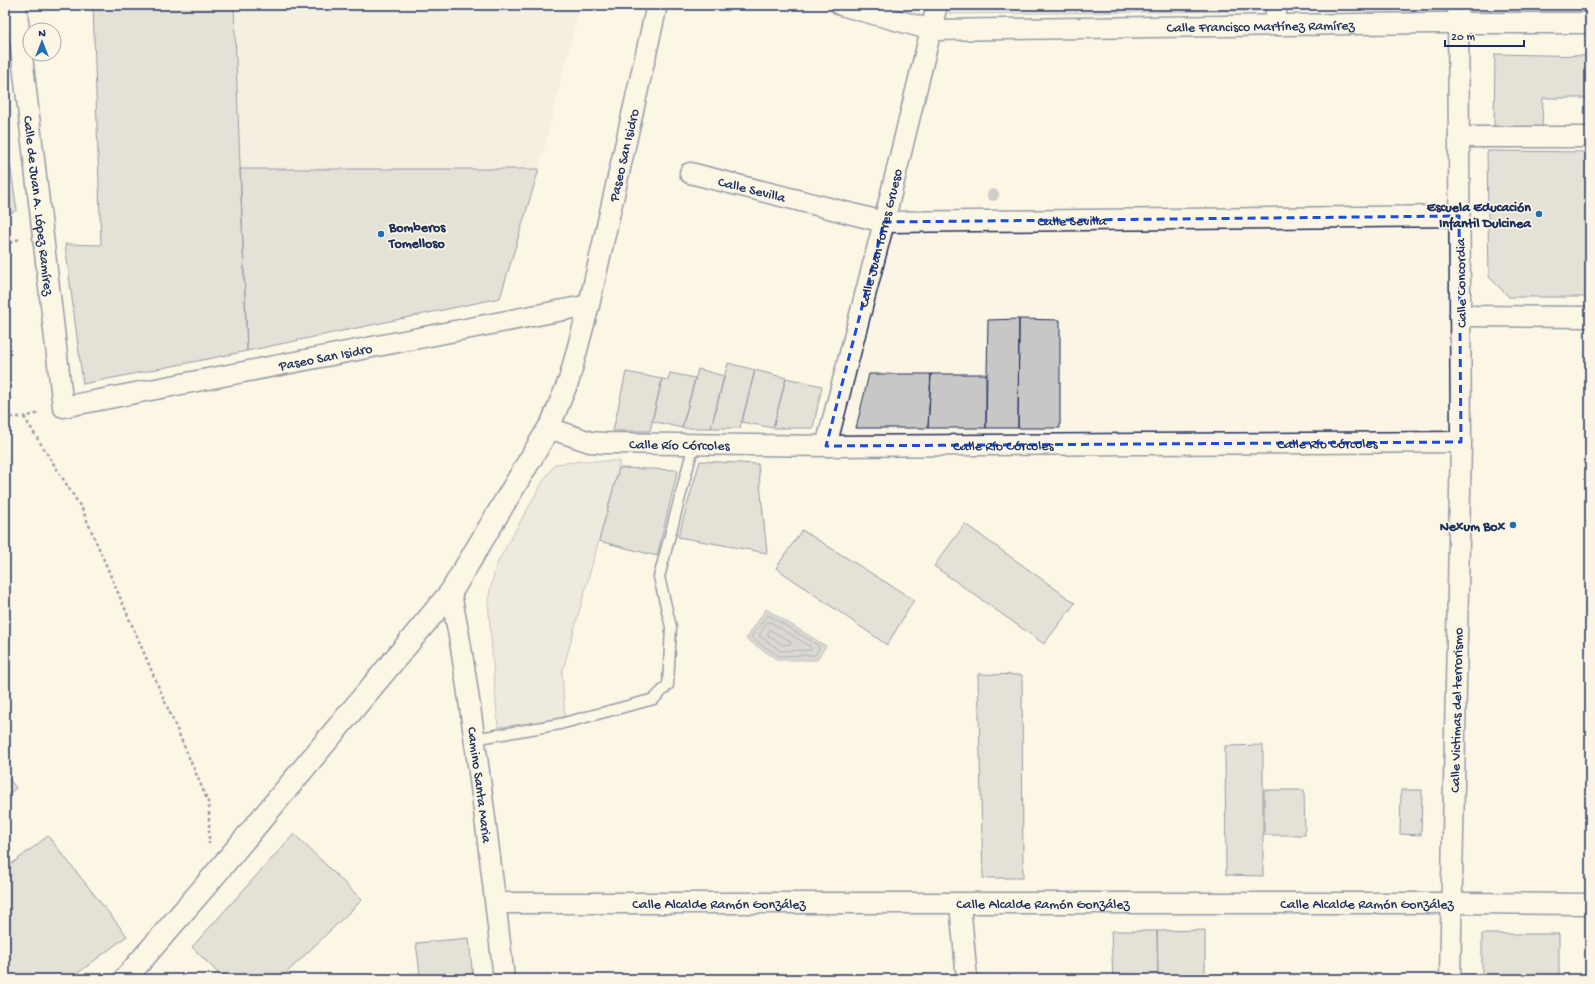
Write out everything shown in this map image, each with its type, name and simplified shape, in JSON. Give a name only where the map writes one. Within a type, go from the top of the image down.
[{"type":"main road","points":[[125,979],[208,883],[450,592],[549,428]]},
{"type":"street","name":"Calle de Juan A. López Ramírez","points":[[16,5],[13,41],[63,407]]},
{"type":"street","name":"Paseo San Isidro","points":[[549,428],[569,380],[589,305],[657,5]]},
{"type":"street","name":"Calle Francisco Martínez Ramírez","points":[[841,5],[932,30],[1276,25],[1458,14],[1590,24]]},
{"type":"street","name":"Calle Juan Torres Grueso","points":[[826,446],[884,222],[937,5]]},
{"type":"street","points":[[1276,5],[1276,25]]},
{"type":"street","name":"Calle Concordia","points":[[1458,14],[1461,442]]},
{"type":"street","points":[[1459,137],[1590,137]]},
{"type":"street","name":"Calle Sevilla","points":[[690,173],[884,222],[1459,216]]},
{"type":"street","name":"Paseo San Isidro","points":[[63,407],[589,305]]},
{"type":"street","points":[[1460,316],[1590,317]]},
{"type":"street","name":"Calle Río Córcoles","points":[[549,428],[590,442],[694,444],[826,446],[1461,442]]},
{"type":"street","name":"Calle Victimas del terrorismo","points":[[1450,979],[1461,442]]},
{"type":"street","name":"Camino Santa Maria","points":[[450,592],[462,653],[496,903],[504,979]]},
{"type":"street","name":"Calle Alcalde Ramón González","points":[[496,903],[960,904],[1452,902],[1590,904]]},
{"type":"street","points":[[960,904],[967,979]]},
{"type":"lane","points":[[474,739],[560,724],[654,699],[668,685],[671,627],[659,577],[694,444]]},
{"type":"path","points":[[5,417],[24,417],[63,407]]},
{"type":"path","points":[[24,417],[82,509],[209,804],[208,883]]},
{"type":"highlighted area","points":[[1459,216],[1461,442],[826,446],[884,222]]},
{"type":"shaded area","points":[[234,5],[580,5],[539,169],[240,169]]},
{"type":"shaded area","points":[[951,5],[1258,5],[1258,11],[949,14]]},
{"type":"shaded area","points":[[583,461],[619,461],[619,468],[562,673],[565,719],[498,727],[488,600],[496,565],[542,483],[555,464]]},
{"type":"water","points":[[766,609],[826,646],[817,660],[778,660],[746,639]]},
{"type":"building","points":[[93,5],[234,5],[247,351],[83,384],[65,244],[101,245]]},
{"type":"building","points":[[1495,54],[1590,56],[1590,98],[1543,98],[1542,130],[1494,129]]},
{"type":"building","points":[[5,131],[17,210],[5,216]]},
{"type":"building","name":"Escuela Educación Infantil Dulcinea","points":[[1487,151],[1590,152],[1590,297],[1509,297],[1489,277]]},
{"type":"building","name":"Bomberos Tomelloso","points":[[240,169],[539,169],[500,298],[247,351]]},
{"type":"building","points":[[1019,319],[1018,428],[986,428],[988,320]]},
{"type":"building","points":[[1019,319],[1060,320],[1060,428],[1018,428]]},
{"type":"building","points":[[728,363],[755,370],[740,428],[711,428]]},
{"type":"building","points":[[698,369],[724,376],[711,428],[682,428]]},
{"type":"building","points":[[755,370],[786,378],[773,428],[742,422]]},
{"type":"building","points":[[626,372],[662,379],[650,431],[613,431]]},
{"type":"building","points":[[670,373],[695,378],[682,428],[652,421],[662,379],[668,380]]},
{"type":"building","points":[[869,374],[931,374],[928,428],[856,428]]},
{"type":"building","points":[[931,374],[986,374],[986,428],[928,428]]},
{"type":"building","points":[[786,378],[822,386],[813,428],[773,428]]},
{"type":"building","points":[[700,461],[758,464],[767,553],[678,537]]},
{"type":"building","points":[[619,468],[678,470],[657,556],[599,541]]},
{"type":"building","points":[[965,524],[1075,603],[1044,644],[934,566]]},
{"type":"building","points":[[802,530],[914,600],[887,645],[776,568]]},
{"type":"building","points":[[978,674],[1022,675],[1023,878],[983,878]]},
{"type":"building","points":[[1263,745],[1263,876],[1226,875],[1225,746]]},
{"type":"building","points":[[5,774],[16,788],[5,797]]},
{"type":"building","points":[[1264,790],[1304,790],[1305,835],[1264,835]]},
{"type":"building","points":[[1401,790],[1422,790],[1421,835],[1400,834]]},
{"type":"building","points":[[294,834],[362,900],[280,979],[224,979],[192,947]]},
{"type":"building","points":[[48,836],[127,936],[70,979],[5,979],[5,869]]},
{"type":"building","points":[[1205,930],[1205,979],[1158,979],[1157,931]]},
{"type":"building","points":[[1111,931],[1157,931],[1158,979],[1113,979]]},
{"type":"building","points":[[1482,934],[1559,934],[1559,978],[1482,978]]},
{"type":"building","points":[[469,938],[473,979],[402,979],[402,975],[420,973],[416,943]]},
{"type":"place","name":"Escuela Educación Infantil Dulcinea","points":[[1539,214]]},
{"type":"place","name":"Bomberos Tomelloso","points":[[381,234]]},
{"type":"place","name":"Nexum Box","points":[[1513,525]]}]
